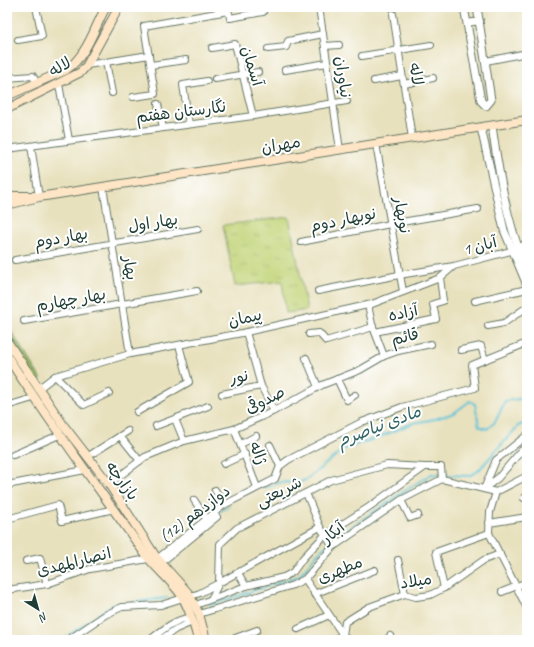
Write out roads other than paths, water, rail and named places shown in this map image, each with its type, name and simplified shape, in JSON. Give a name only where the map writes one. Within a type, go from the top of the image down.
[{"type":"main road","name":"لاله","points":[[7,109],[81,72],[87,65],[119,7]]},
{"type":"main road","name":"لاله","points":[[7,96],[74,65],[80,57],[103,9]]},
{"type":"main road","name":"مهران","points":[[7,205],[39,197],[527,120]]},
{"type":"main road","name":"مهران","points":[[7,196],[39,197]]},
{"type":"main road","name":"بازارچه","points":[[7,340],[38,389],[73,439],[109,484],[160,561],[187,597],[206,640]]},
{"type":"main road","name":"بازارچه","points":[[7,356],[65,444],[114,509],[148,559],[179,592],[196,605],[195,616],[198,640]]},
{"type":"main road","points":[[58,433],[60,434],[63,431],[64,426]]},
{"type":"main road","points":[[65,444],[67,438],[73,439]]},
{"type":"street","points":[[18,40],[42,36],[36,7]]},
{"type":"street","name":"نیاوران","points":[[320,7],[340,150]]},
{"type":"street","points":[[464,7],[481,101],[486,106],[491,100],[477,7]]},
{"type":"street","points":[[133,98],[155,94],[144,26],[228,9],[230,18],[263,12]]},
{"type":"street","name":"لاله","points":[[393,14],[412,138]]},
{"type":"street","points":[[467,23],[480,21]]},
{"type":"street","points":[[268,49],[286,47],[288,40],[323,34]]},
{"type":"street","name":"آسمان","points":[[212,48],[235,44],[252,116]]},
{"type":"street","points":[[325,46],[339,44]]},
{"type":"street","points":[[362,56],[431,45]]},
{"type":"street","points":[[486,61],[527,53]]},
{"type":"street","points":[[87,65],[149,55]]},
{"type":"street","points":[[151,65],[186,60]]},
{"type":"street","points":[[106,62],[112,93]]},
{"type":"street","points":[[285,70],[328,63]]},
{"type":"street","points":[[215,80],[258,72]]},
{"type":"street","points":[[7,78],[33,76],[36,82]]},
{"type":"street","points":[[374,81],[402,76]]},
{"type":"street","points":[[404,84],[433,78]]},
{"type":"street","points":[[189,124],[183,85],[207,81]]},
{"type":"street","points":[[59,84],[69,140]]},
{"type":"street","name":"نگارستان هفتم","points":[[7,149],[252,116],[348,101]]},
{"type":"street","points":[[158,104],[163,128]]},
{"type":"street","points":[[492,126],[515,250],[527,270]]},
{"type":"street","points":[[480,128],[500,216],[515,250],[527,285]]},
{"type":"street","name":"نوبهار","points":[[376,144],[403,291]]},
{"type":"street","points":[[31,146],[39,197]]},
{"type":"street","name":"بهار","points":[[103,187],[130,354]]},
{"type":"street","name":"نوبهار دوم","points":[[301,242],[390,224],[478,209]]},
{"type":"street","name":"بهار اول","points":[[112,243],[198,229]]},
{"type":"street","points":[[515,250],[527,242]]},
{"type":"street","name":"بهار دوم","points":[[15,260],[112,243]]},
{"type":"street","name":"1 آبان","points":[[318,291],[399,274],[454,266],[515,250]]},
{"type":"street","name":"پیمان","points":[[38,389],[55,376],[130,354],[246,332],[368,305],[440,278],[454,266]]},
{"type":"street","name":"آزاده","points":[[374,330],[436,320],[433,304],[443,302],[440,278]]},
{"type":"street","points":[[475,300],[527,290]]},
{"type":"street","name":"بهار چهارم","points":[[24,321],[197,291]]},
{"type":"street","points":[[368,305],[374,330],[384,356]]},
{"type":"street","points":[[488,326],[504,323],[527,307]]},
{"type":"street","points":[[309,334],[318,333],[326,341],[374,330]]},
{"type":"street","points":[[246,332],[261,386],[274,411]]},
{"type":"street","name":"قائم","points":[[384,356],[398,351],[431,344]]},
{"type":"street","points":[[270,445],[280,466],[362,422],[402,407],[475,388],[472,365],[527,344]]},
{"type":"street","points":[[137,412],[189,382],[178,345]]},
{"type":"street","points":[[461,350],[481,346],[485,360]]},
{"type":"street","name":"صدوقی","points":[[109,484],[145,457],[184,440],[227,432],[274,411],[318,387],[360,370],[384,356]]},
{"type":"street","points":[[306,358],[318,387]]},
{"type":"street","points":[[55,376],[84,405],[109,393]]},
{"type":"street","points":[[337,379],[347,400],[355,395]]},
{"type":"street","name":"نور","points":[[222,394],[261,386]]},
{"type":"street","points":[[7,406],[34,398]]},
{"type":"street","points":[[156,426],[208,406]]},
{"type":"street","points":[[175,419],[184,440]]},
{"type":"street","name":"ژاله","points":[[234,429],[258,487]]},
{"type":"street","points":[[87,457],[128,431]]},
{"type":"street","points":[[13,455],[58,433]]},
{"type":"street","points":[[484,489],[496,460],[527,435]]},
{"type":"street","points":[[120,436],[140,461]]},
{"type":"street","points":[[241,444],[256,436]]},
{"type":"street","points":[[484,489],[498,478],[522,450],[527,447]]},
{"type":"street","points":[[224,464],[245,454]]},
{"type":"street","name":"شریعتی","points":[[219,583],[220,544],[237,528],[331,480],[387,465],[425,467]]},
{"type":"street","name":"دوازدهم (12)","points":[[216,517],[175,553],[162,562],[160,561],[158,558],[224,505],[275,479],[280,466]]},
{"type":"street","points":[[425,467],[441,466],[442,479],[496,492],[527,476]]},
{"type":"street","name":"آبکار","points":[[196,605],[246,586],[284,578],[293,572],[303,558],[325,535],[369,507],[425,467]]},
{"type":"street","points":[[7,485],[85,470]]},
{"type":"street","name":"آبکار","points":[[195,616],[293,585],[305,579],[333,547],[401,500],[442,479]]},
{"type":"street","points":[[215,490],[224,505]]},
{"type":"street","points":[[496,492],[490,512],[489,533],[527,608]]},
{"type":"street","points":[[306,493],[320,527],[333,547]]},
{"type":"street","points":[[194,500],[206,518]]},
{"type":"street","points":[[401,500],[410,518],[418,515]]},
{"type":"street","points":[[7,519],[58,505],[62,521],[114,509]]},
{"type":"street","points":[[489,523],[527,517]]},
{"type":"street","points":[[69,640],[105,615],[122,608],[162,605],[200,593],[320,527]]},
{"type":"street","points":[[444,588],[436,552],[489,533]]},
{"type":"street","name":"میلاد","points":[[343,635],[345,622],[354,615],[405,594],[416,597],[430,595],[444,588],[484,560],[500,554]]},
{"type":"street","points":[[26,561],[40,558],[47,584]]},
{"type":"street","name":"انصارالمهدی","points":[[7,590],[47,584],[90,569],[148,559]]},
{"type":"street","points":[[398,560],[405,594]]},
{"type":"street","name":"مطهری","points":[[314,594],[375,570]]},
{"type":"street","points":[[238,573],[246,586]]},
{"type":"street","points":[[305,579],[343,635],[349,640]]},
{"type":"street","points":[[502,592],[527,582]]},
{"type":"street","points":[[211,599],[219,583]]},
{"type":"street","points":[[298,629],[329,615]]},
{"type":"street","points":[[150,640],[172,623],[195,616]]},
{"type":"street","points":[[160,640],[176,629],[190,623],[195,616]]},
{"type":"street","points":[[230,640],[257,630]]},
{"type":"street","points":[[333,640],[343,635]]},
{"type":"waterway","name":"مادی نیاصرم","points":[[263,488],[282,482],[296,483],[306,480],[344,449],[382,436],[413,423],[435,419],[454,413],[470,401],[475,404],[479,426],[487,429],[495,422],[505,401],[527,398]]},
{"type":"waterway","points":[[210,605],[299,576],[318,553],[336,537],[431,474],[469,476],[478,471],[518,426],[527,422]]},
{"type":"waterway","name":"مادی نیاصرم","points":[[221,511],[229,506]]},
{"type":"waterway","points":[[62,640],[112,605],[167,598]]}]
